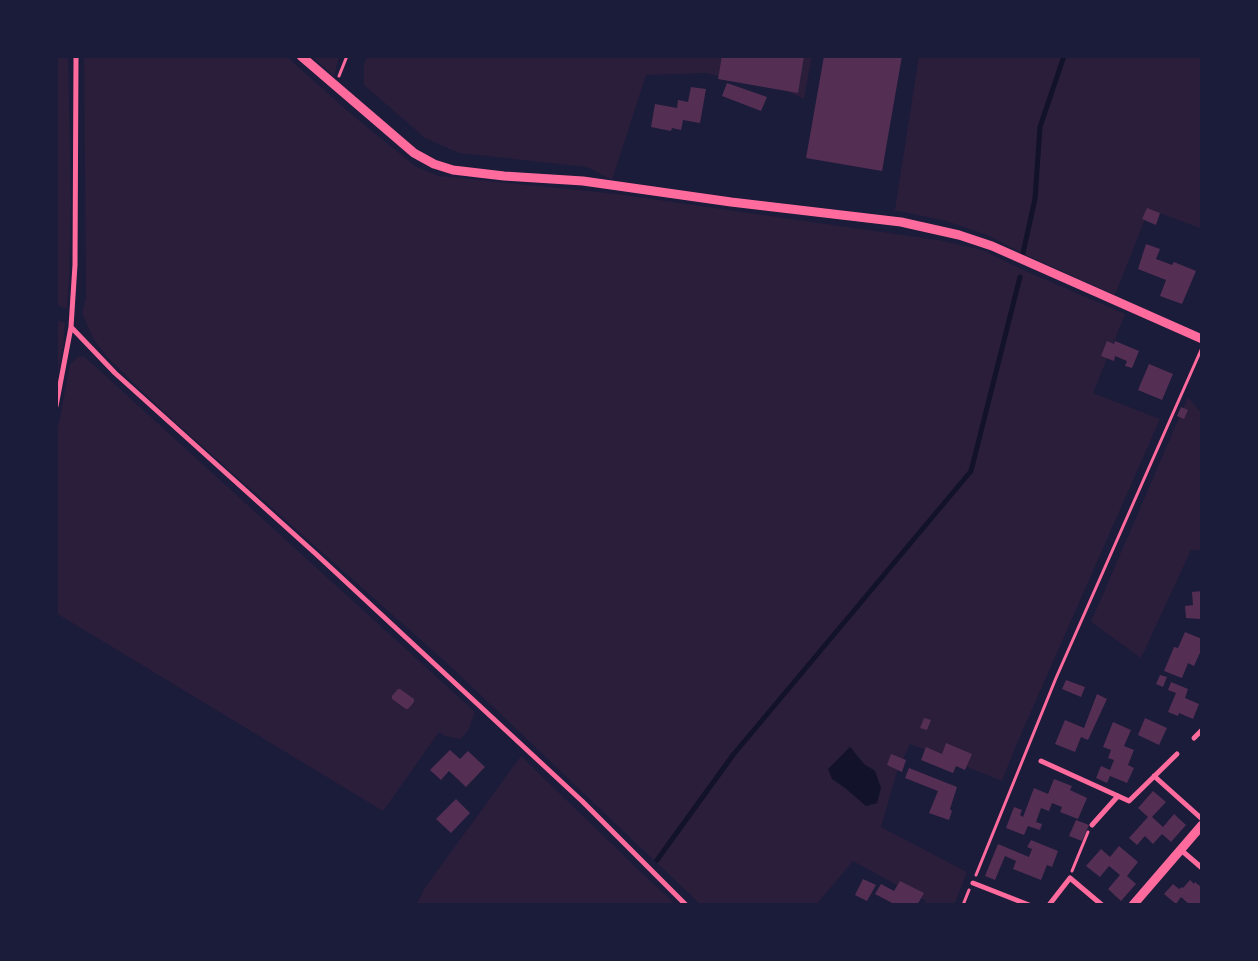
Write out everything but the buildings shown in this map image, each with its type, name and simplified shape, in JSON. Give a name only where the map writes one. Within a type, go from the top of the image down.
[{"type":"street","points":[[56,406],[71,327],[75,265],[76,56]]},
{"type":"street","points":[[301,56],[414,153],[434,164],[453,170],[504,176],[583,180],[731,202],[909,224],[992,246],[1202,339]]},
{"type":"street","points":[[71,327],[115,373],[316,554],[582,801],[686,905]]},
{"type":"street","points":[[1194,738],[1202,730]]},
{"type":"street","points":[[1041,761],[1129,801],[1178,754]]},
{"type":"street","points":[[1154,776],[1202,819]]},
{"type":"street","points":[[1092,825],[1118,796]]},
{"type":"street","points":[[1134,905],[1202,825]]},
{"type":"street","points":[[1181,850],[1202,868]]},
{"type":"street","points":[[1049,905],[1070,878],[1102,905]]},
{"type":"street","points":[[973,883],[1029,905]]},
{"type":"path","points":[[335,85],[347,56]]},
{"type":"path","points":[[963,905],[1056,678],[1202,350]]},
{"type":"path","points":[[1070,878],[1092,825]]},
{"type":"shaded area","points":[[56,56],[68,56],[71,201],[67,309],[56,305]]},
{"type":"shaded area","points":[[84,56],[286,56],[351,114],[415,166],[439,176],[617,194],[938,240],[982,250],[1125,314],[1093,393],[1160,419],[1002,781],[910,744],[897,772],[881,827],[967,872],[954,905],[924,905],[926,901],[853,861],[816,905],[701,905],[449,665],[165,413],[106,356],[93,338],[82,313],[86,298]],"holes":[[[850,747],[864,764],[853,794],[832,779],[837,762]]]},
{"type":"shaded area","points":[[311,56],[339,56],[334,76]]},
{"type":"shaded area","points":[[367,56],[812,56],[804,99],[771,84],[764,87],[706,73],[646,75],[612,180],[587,167],[459,153],[425,138],[364,85],[364,65]]},
{"type":"shaded area","points":[[919,56],[1202,56],[1202,229],[1149,209],[1115,295],[987,235],[946,221],[893,210],[895,209]]},
{"type":"shaded area","points":[[56,320],[65,323],[63,347],[56,382]]},
{"type":"shaded area","points":[[79,356],[85,357],[475,712],[468,731],[460,739],[445,736],[439,732],[383,811],[56,613],[56,439],[70,364]]},
{"type":"shaded area","points":[[1188,397],[1202,414],[1202,550],[1191,550],[1141,658],[1091,622]]},
{"type":"shaded area","points":[[850,747],[864,764],[875,771],[881,788],[877,803],[866,806],[832,779],[828,769]]},
{"type":"shaded area","points":[[521,756],[676,905],[416,905],[426,886]]},
{"type":"waterway","points":[[1023,253],[1035,199],[1040,127],[1064,56]]},
{"type":"waterway","points":[[657,860],[733,755],[971,471],[1020,277]]}]
